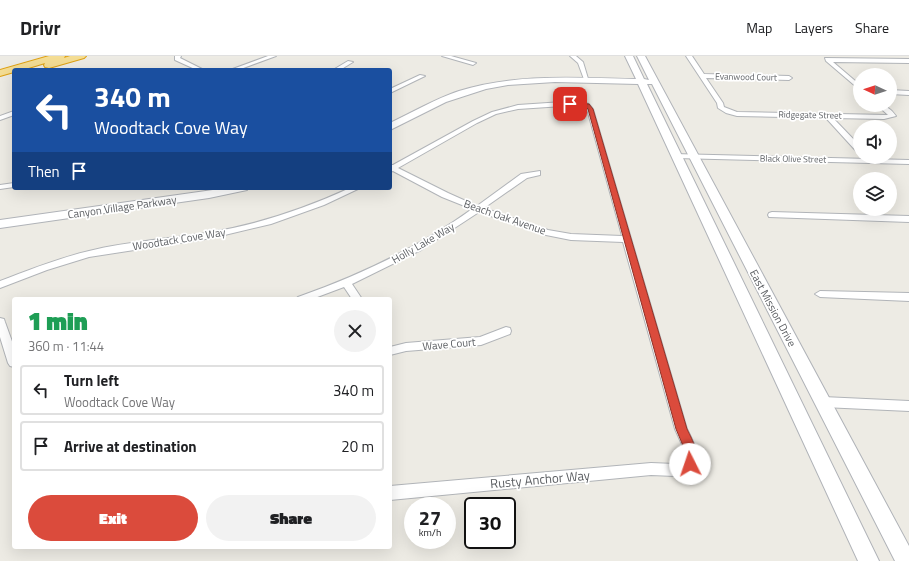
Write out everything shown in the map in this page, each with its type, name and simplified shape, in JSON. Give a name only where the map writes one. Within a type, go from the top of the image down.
[{"type":"highway","points":[[18,68],[60,56]]},
{"type":"highway","points":[[38,68],[80,56]]},
{"type":"highway","points":[[0,73],[12,70]]},
{"type":"highway","points":[[0,78],[12,75]]},
{"type":"street","points":[[177,56],[177,59],[197,68]]},
{"type":"street","points":[[239,68],[273,56]]},
{"type":"street","points":[[445,56],[473,63]]},
{"type":"street","points":[[573,56],[580,62],[586,81]]},
{"type":"street","name":"East Mission Drive","points":[[629,56],[648,82],[692,156],[906,561]]},
{"type":"street","name":"East Mission Drive","points":[[641,56],[648,82],[676,156],[869,561]]},
{"type":"street","points":[[689,56],[702,76]]},
{"type":"street","points":[[826,58],[909,62]]},
{"type":"street","points":[[826,58],[853,82]]},
{"type":"street","points":[[340,68],[350,62]]},
{"type":"street","points":[[392,90],[422,76]]},
{"type":"street","name":"Evanwood Court","points":[[702,76],[789,78]]},
{"type":"street","name":"Ridgegate Street","points":[[702,76],[720,103],[721,108],[728,112],[737,114],[884,117],[892,116],[890,112]]},
{"type":"street","points":[[392,126],[450,97],[486,87],[532,81],[648,82]]},
{"type":"street","points":[[897,92],[909,92]]},
{"type":"street","points":[[392,168],[494,113],[531,105],[587,105],[590,109],[627,239]]},
{"type":"street","points":[[0,118],[12,114]]},
{"type":"street","points":[[827,115],[853,143]]},
{"type":"street","name":"Black Olive Street","points":[[676,156],[853,159]]},
{"type":"street","name":"Black Olive Street","points":[[897,161],[909,162]]},
{"type":"street","name":"Beach Oak Avenue","points":[[392,169],[478,209],[560,236],[627,239]]},
{"type":"street","name":"Holly Lake Way","points":[[307,297],[346,283],[417,249],[478,209],[524,176],[537,173]]},
{"type":"street","points":[[0,187],[12,185]]},
{"type":"street","name":"Canyon Village Parkway","points":[[0,224],[209,195],[233,190]]},
{"type":"street","name":"Woodtack Cove Way","points":[[0,285],[50,266],[89,254],[214,234],[265,223],[310,208],[351,190]]},
{"type":"street","points":[[772,215],[909,220]]},
{"type":"street","name":"Rusty Anchor Way","points":[[392,493],[651,469],[676,470],[690,464],[690,448],[682,429],[627,239]]},
{"type":"street","points":[[346,283],[356,297]]},
{"type":"street","points":[[820,294],[909,297]]},
{"type":"street","points":[[0,322],[12,357]]},
{"type":"street","name":"Wave Court","points":[[392,350],[406,347],[481,341],[506,331]]},
{"type":"street","points":[[823,402],[909,406]]},
{"type":"route","points":[[570,104],[587,105],[590,109],[682,429],[690,448],[690,464]]}]
